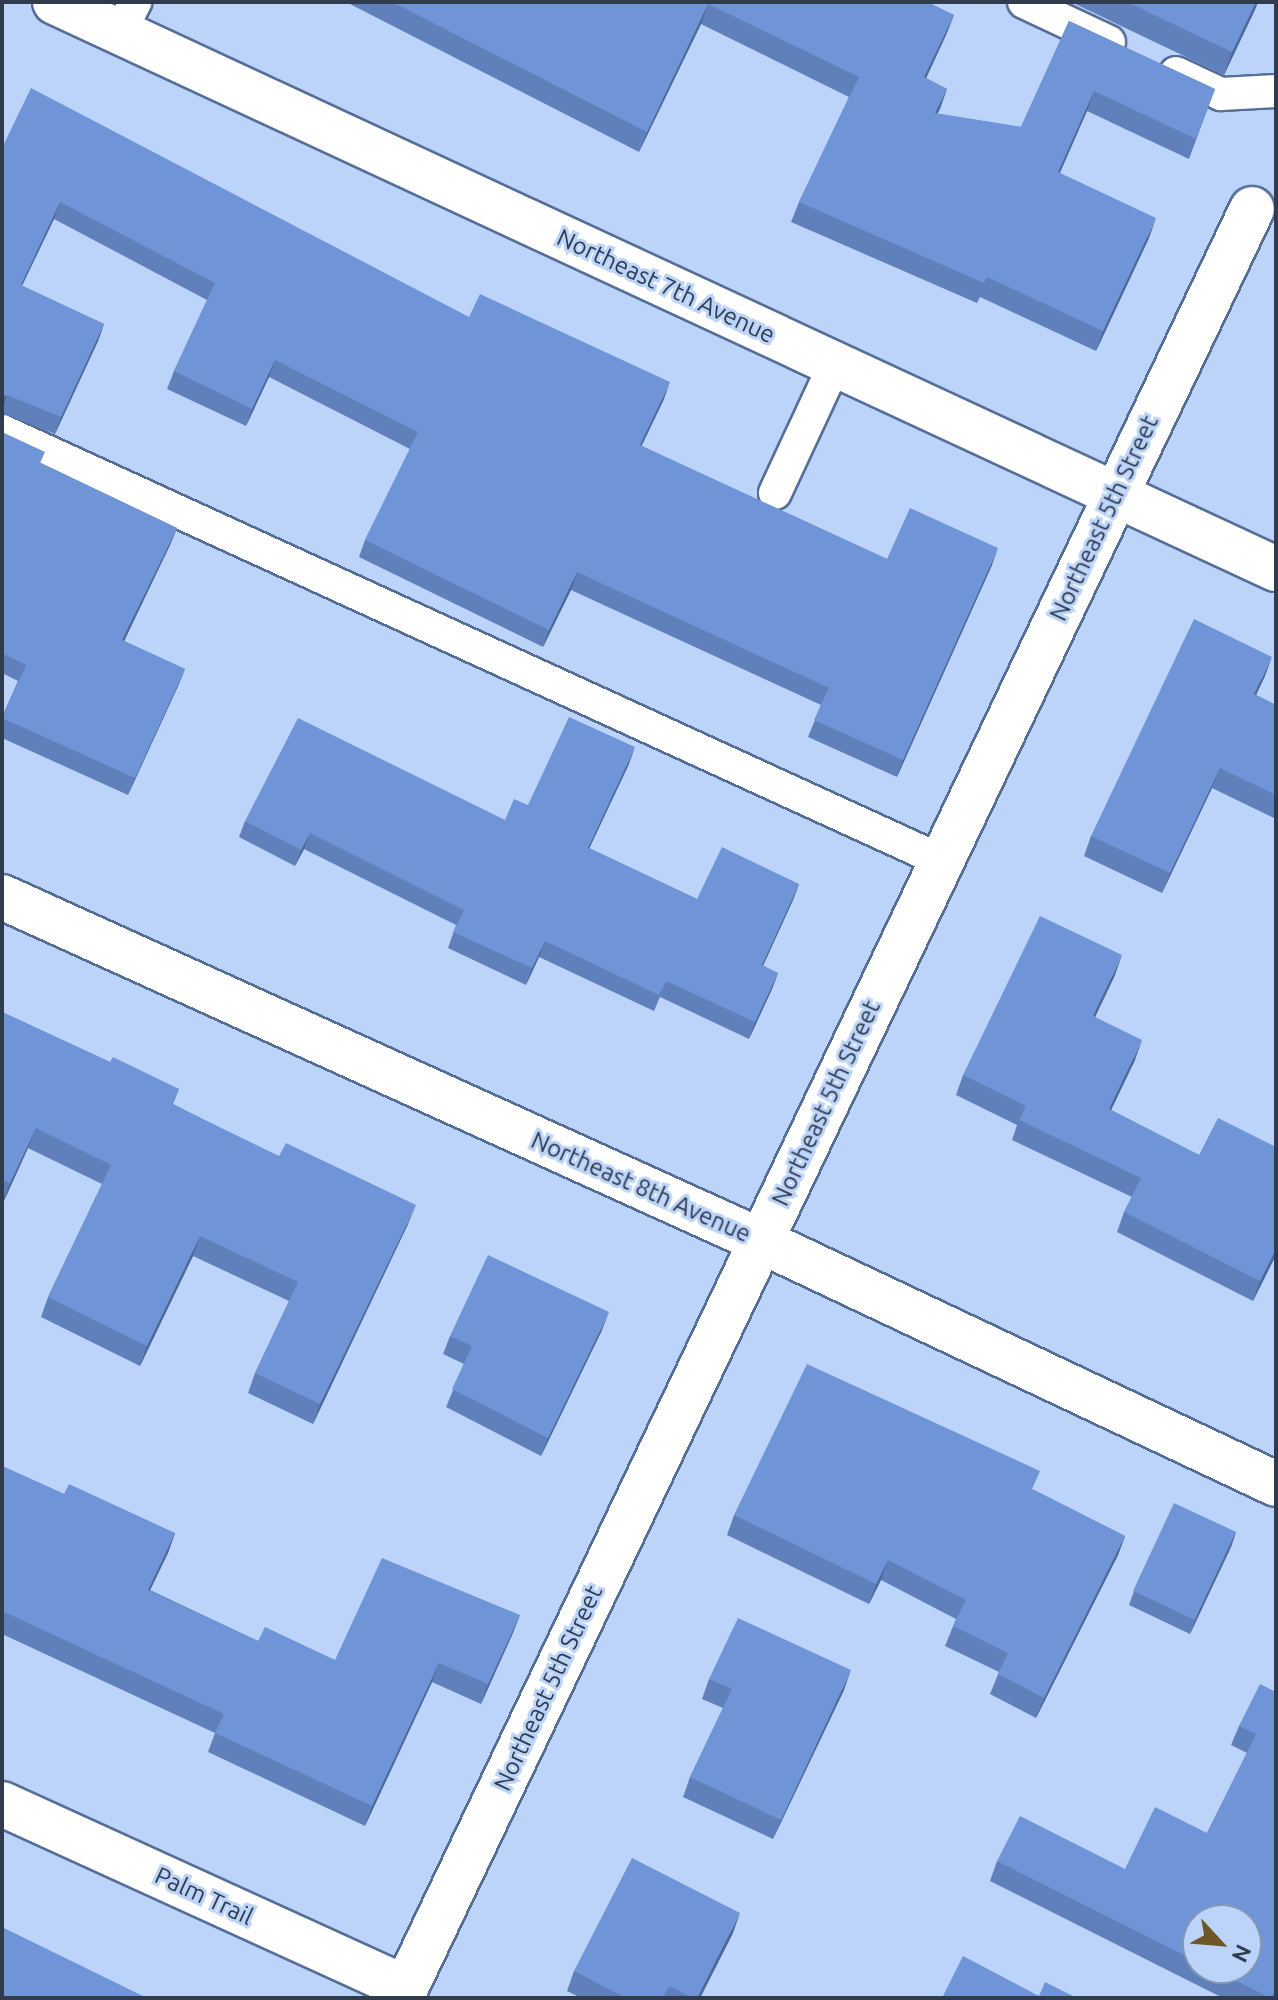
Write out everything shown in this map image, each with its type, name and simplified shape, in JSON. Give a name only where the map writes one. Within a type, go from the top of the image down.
[{"type":"street","name":"Northeast 7th Avenue","points":[[55,2],[128,17],[835,364],[1276,569]]},
{"type":"street","name":"Northeast 5th Street","points":[[403,1993],[1252,209]]},
{"type":"street","name":"Northeast 8th Avenue","points":[[2,897],[761,1241],[1276,1484]]},
{"type":"street","name":"Palm Trail","points":[[2,1804],[403,1993]]},
{"type":"lane","points":[[1024,2],[1221,94],[1276,91]]},
{"type":"lane","points":[[775,493],[835,364]]},
{"type":"lane","points":[[2,431],[942,861]]},
{"type":"building","points":[[392,2],[927,2],[954,15],[924,77],[947,89],[935,113],[1021,127],[1069,21],[1215,89],[1196,139],[1094,91],[1058,172],[1156,218],[1103,331],[987,277],[984,283],[799,202],[859,77],[708,4],[647,132]]},
{"type":"building","points":[[1127,2],[1256,2],[1232,52]]},
{"type":"building","points":[[31,88],[469,317],[480,294],[670,382],[640,445],[887,559],[910,508],[998,548],[903,760],[814,720],[829,688],[577,572],[549,630],[365,540],[418,432],[275,360],[252,409],[174,371],[215,283],[60,202],[21,285],[104,324],[61,417],[7,395],[2,397],[2,148]]},
{"type":"building","points":[[2,432],[45,452],[40,463],[177,528],[122,640],[185,669],[135,778],[2,718],[26,665],[2,653]]},
{"type":"building","points":[[1194,619],[1272,657],[1254,694],[1276,705],[1276,795],[1220,768],[1170,873],[1091,836]]},
{"type":"building","points":[[569,717],[635,747],[588,848],[697,899],[722,847],[799,884],[762,965],[778,973],[755,1022],[666,981],[659,995],[545,941],[532,968],[453,932],[464,910],[310,833],[301,850],[245,821],[298,718],[505,820],[514,799],[528,805]]},
{"type":"building","points":[[1040,916],[1122,955],[1093,1016],[1142,1040],[1109,1109],[1199,1155],[1218,1118],[1276,1147],[1276,1249],[1260,1281],[1124,1212],[1141,1178],[1019,1120],[1026,1106],[963,1075]]},
{"type":"building","points":[[2,1012],[110,1062],[113,1057],[179,1089],[172,1104],[279,1156],[286,1143],[416,1205],[320,1404],[255,1373],[298,1282],[200,1236],[147,1346],[48,1297],[111,1165],[36,1128],[10,1183],[2,1179]]},
{"type":"building","points":[[488,1255],[609,1312],[548,1438],[452,1389],[472,1346],[450,1336]]},
{"type":"building","points":[[807,1364],[1040,1471],[1032,1489],[1125,1536],[1044,1698],[998,1674],[1008,1653],[953,1626],[966,1600],[888,1560],[876,1584],[734,1515]]},
{"type":"building","points":[[2,1466],[64,1494],[69,1484],[175,1533],[148,1590],[258,1641],[265,1627],[335,1660],[382,1558],[520,1615],[488,1684],[439,1663],[372,1806],[215,1733],[224,1714],[2,1611]]},
{"type":"building","points":[[1174,1503],[1236,1532],[1195,1620],[1133,1591]]},
{"type":"building","points":[[738,1618],[851,1670],[781,1820],[690,1777],[732,1689],[709,1679]]},
{"type":"building","points":[[1260,1684],[1276,1692],[1276,1988],[1271,1998],[1243,1984],[1262,1984],[1262,1904],[1182,1904],[1182,1954],[997,1861],[1020,1816],[1125,1869],[1155,1807],[1207,1833],[1256,1734],[1239,1726]]},
{"type":"building","points":[[632,1858],[740,1913],[697,1998],[669,1986],[663,1998],[626,1998],[574,1971]]},
{"type":"building","points":[[4,1928],[147,1998],[2,1998]]},
{"type":"building","points":[[963,1956],[1039,1996],[1045,1982],[1077,1998],[942,1998]]}]
